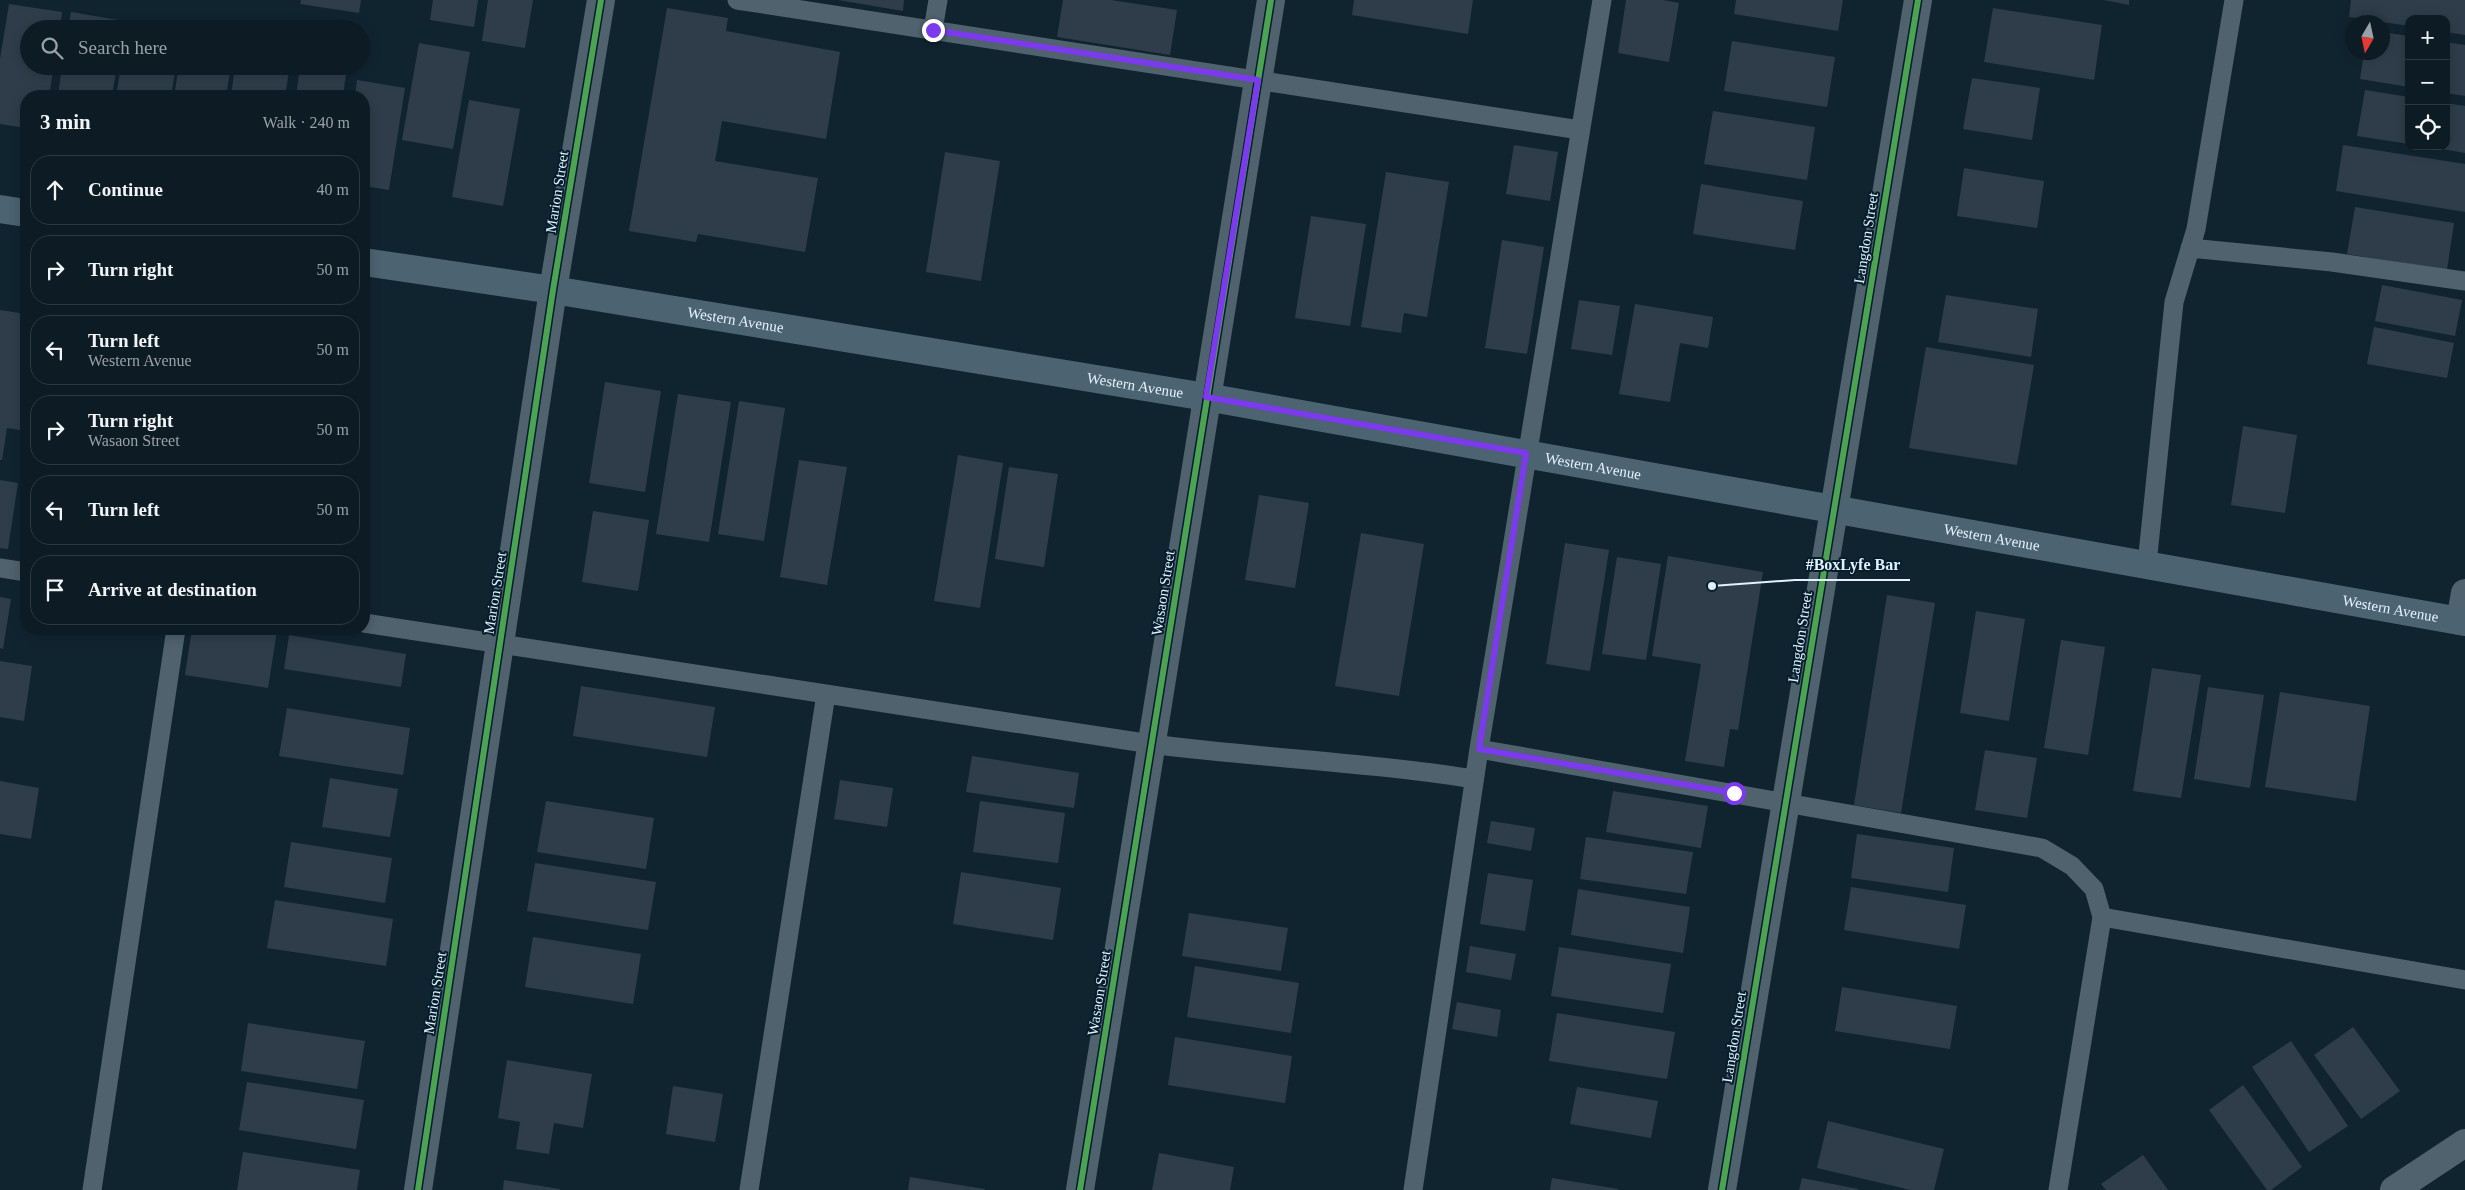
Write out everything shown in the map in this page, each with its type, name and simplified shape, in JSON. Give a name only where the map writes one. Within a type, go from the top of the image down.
[{"type":"main road","points":[[0,209],[20,212]]},
{"type":"main road","name":"Western Avenue","points":[[370,263],[553,290],[1206,397],[1835,508],[2463,622]]},
{"type":"street","name":"Marion Street","points":[[418,1190],[553,290],[601,0]]},
{"type":"street","name":"Wasaon Street","points":[[1080,1190],[1271,0]]},
{"type":"street","name":"Langdon Street","points":[[1722,1190],[1918,0]]},
{"type":"street","points":[[2463,622],[2465,593]]},
{"type":"street","points":[[2394,1190],[2465,1143]]},
{"type":"lane","points":[[737,0],[1580,130]]},
{"type":"lane","points":[[933,30],[938,0]]},
{"type":"lane","points":[[1413,1190],[1474,779],[1526,453],[1602,0]]},
{"type":"lane","points":[[2147,564],[2174,302],[2196,229],[2234,0]]},
{"type":"lane","points":[[2190,248],[2332,262],[2465,281]]},
{"type":"lane","points":[[0,568],[20,571]]},
{"type":"lane","points":[[370,624],[1151,744],[1244,756],[1405,768],[1474,779]]},
{"type":"lane","points":[[92,1190],[175,635]]},
{"type":"lane","points":[[749,1190],[826,694]]},
{"type":"lane","points":[[1479,749],[2042,848],[2072,866],[2094,889],[2102,917],[2058,1190]]},
{"type":"lane","points":[[2102,917],[2465,980]]},
{"type":"building","points":[[301,0],[361,0],[359,13],[300,4]]},
{"type":"building","points":[[433,0],[478,0],[474,27],[430,20]]},
{"type":"building","points":[[488,0],[533,0],[525,48],[482,41]]},
{"type":"building","points":[[838,0],[904,0],[903,11]]},
{"type":"building","points":[[1063,0],[1111,0],[1177,10],[1170,55],[1057,37]]},
{"type":"building","points":[[1354,0],[1473,0],[1468,34],[1352,15]]},
{"type":"building","points":[[1626,0],[1663,0],[1679,3],[1669,62],[1618,53]]},
{"type":"building","points":[[1736,0],[1843,0],[1838,31],[1734,14]]},
{"type":"building","points":[[2104,0],[2129,0],[2129,5]]},
{"type":"building","points":[[2351,0],[2465,0],[2465,35],[2450,33],[2450,15],[2405,15],[2405,25],[2390,23],[2390,15],[2349,15]]},
{"type":"building","points":[[9,4],[62,12],[61,20],[20,20],[20,75],[52,75],[50,90],[20,90],[20,127],[0,124],[0,59]]},
{"type":"building","points":[[667,8],[728,18],[726,31],[840,52],[826,139],[722,121],[715,161],[818,178],[805,252],[698,234],[696,242],[629,231]]},
{"type":"building","points":[[1993,8],[2102,25],[2094,80],[1984,62]]},
{"type":"building","points":[[71,12],[118,20],[70,20]]},
{"type":"building","points":[[2390,33],[2405,35],[2405,86],[2360,79],[2363,60],[2390,60]]},
{"type":"building","points":[[1732,41],[1835,57],[1827,107],[1724,91]]},
{"type":"building","points":[[419,43],[470,52],[453,149],[402,140]]},
{"type":"building","points":[[2450,43],[2465,45],[2465,96],[2450,94]]},
{"type":"building","points":[[61,75],[116,75],[113,90],[59,90]]},
{"type":"building","points":[[120,75],[174,75],[172,90],[117,90]]},
{"type":"building","points":[[178,75],[230,75],[227,90],[175,90]]},
{"type":"building","points":[[234,75],[288,75],[286,90],[232,90]]},
{"type":"building","points":[[299,75],[346,75],[344,90],[297,90]]},
{"type":"building","points":[[1972,78],[2040,88],[2032,140],[1963,129]]},
{"type":"building","points":[[357,80],[405,88],[389,190],[370,187],[370,90],[356,90]]},
{"type":"building","points":[[2365,90],[2405,96],[2405,143],[2357,136]]},
{"type":"building","points":[[469,100],[520,109],[503,206],[452,197]]},
{"type":"building","points":[[2450,104],[2465,106],[2465,153],[2448,150],[2450,150]]},
{"type":"building","points":[[1713,111],[1815,127],[1807,180],[1704,164]]},
{"type":"building","points":[[1514,145],[1558,152],[1550,201],[1506,194]]},
{"type":"building","points":[[2343,145],[2465,164],[2465,212],[2336,191]]},
{"type":"building","points":[[945,152],[1000,161],[981,281],[926,272]]},
{"type":"building","points":[[1964,168],[2044,181],[2037,228],[1957,216]]},
{"type":"building","points":[[1386,172],[1449,182],[1427,317],[1404,313],[1401,333],[1361,327]]},
{"type":"building","points":[[1701,184],[1803,201],[1795,250],[1693,234]]},
{"type":"building","points":[[2355,207],[2454,223],[2447,270],[2347,254]]},
{"type":"building","points":[[1311,216],[1366,224],[1350,326],[1295,318]]},
{"type":"building","points":[[1502,240],[1544,247],[1527,354],[1485,348]]},
{"type":"building","points":[[2382,285],[2462,300],[2455,336],[2375,321]]},
{"type":"building","points":[[1946,295],[2038,309],[2031,357],[1938,342]]},
{"type":"building","points":[[1579,300],[1620,306],[1612,355],[1571,349]]},
{"type":"building","points":[[1635,304],[1713,317],[1708,348],[1680,343],[1670,402],[1619,394]]},
{"type":"building","points":[[0,310],[20,313],[20,430],[7,428],[2,460],[0,460]]},
{"type":"building","points":[[2374,327],[2454,343],[2447,378],[2367,364]]},
{"type":"building","points":[[1926,347],[2034,365],[2017,465],[1909,448]]},
{"type":"building","points":[[605,382],[661,391],[645,492],[589,483]]},
{"type":"building","points":[[678,394],[731,402],[709,542],[656,534]]},
{"type":"building","points":[[739,401],[785,408],[764,541],[718,534]]},
{"type":"building","points":[[2243,426],[2297,435],[2285,513],[2231,505]]},
{"type":"building","points":[[958,455],[1003,463],[980,608],[934,601]]},
{"type":"building","points":[[799,460],[847,467],[827,585],[780,577]]},
{"type":"building","points":[[1009,467],[1058,474],[1044,567],[995,559]]},
{"type":"building","points":[[0,480],[18,483],[8,549],[0,548]]},
{"type":"building","points":[[1259,495],[1309,503],[1295,588],[1245,580]]},
{"type":"building","points":[[593,511],[649,520],[638,591],[582,582]]},
{"type":"building","points":[[1361,533],[1424,544],[1399,696],[1335,686]]},
{"type":"building","points":[[1565,543],[1609,550],[1590,671],[1546,664]]},
{"type":"building","points":[[1668,556],[1763,572],[1738,730],[1730,729],[1724,767],[1685,761],[1701,664],[1652,656]]},
{"type":"building","points":[[1617,557],[1661,564],[1646,660],[1602,654]]},
{"type":"building","points":[[1887,595],[1935,603],[1901,813],[1854,805]]},
{"type":"building","points":[[0,597],[11,599],[3,649],[0,648]]},
{"type":"building","points":[[1976,611],[2025,619],[2009,721],[1960,713]]},
{"type":"building","points":[[191,635],[276,635],[268,688],[185,675]]},
{"type":"building","points":[[289,635],[406,654],[401,687],[284,669]]},
{"type":"building","points":[[2061,640],[2105,647],[2088,755],[2044,748]]},
{"type":"building","points":[[0,661],[32,666],[24,721],[0,717]]},
{"type":"building","points":[[2152,668],[2201,675],[2181,798],[2133,791]]},
{"type":"building","points":[[581,686],[715,707],[707,757],[573,736]]},
{"type":"building","points":[[2208,687],[2264,695],[2250,788],[2194,779]]},
{"type":"building","points":[[2280,692],[2370,706],[2356,801],[2265,787]]},
{"type":"building","points":[[287,708],[410,728],[403,775],[279,756]]},
{"type":"building","points":[[1985,750],[2037,758],[2027,818],[1975,810]]},
{"type":"building","points":[[972,756],[1079,773],[1074,808],[966,792]]},
{"type":"building","points":[[330,778],[398,789],[390,837],[322,827]]},
{"type":"building","points":[[840,780],[893,788],[887,827],[834,819]]},
{"type":"building","points":[[0,781],[39,788],[31,839],[0,834]]},
{"type":"building","points":[[1613,791],[1708,806],[1701,848],[1606,832]]},
{"type":"building","points":[[546,801],[654,818],[646,869],[537,852]]},
{"type":"building","points":[[980,801],[1065,813],[1058,863],[973,852]]},
{"type":"building","points":[[1491,821],[1535,828],[1531,851],[1487,843]]},
{"type":"building","points":[[1857,834],[1954,848],[1948,892],[1851,878]]},
{"type":"building","points":[[1586,837],[1693,852],[1686,894],[1580,879]]},
{"type":"building","points":[[291,842],[392,858],[385,903],[284,887]]},
{"type":"building","points":[[535,863],[656,882],[648,930],[527,911]]},
{"type":"building","points":[[961,872],[1061,888],[1053,940],[953,924]]},
{"type":"building","points":[[1488,873],[1533,880],[1525,931],[1480,924]]},
{"type":"building","points":[[1851,887],[1966,905],[1959,949],[1844,930]]},
{"type":"building","points":[[1578,889],[1690,907],[1683,953],[1571,935]]},
{"type":"building","points":[[275,900],[393,919],[386,966],[267,948]]},
{"type":"building","points":[[1189,913],[1288,928],[1281,971],[1182,956]]},
{"type":"building","points":[[533,937],[641,954],[633,1004],[525,987]]},
{"type":"building","points":[[1470,946],[1516,954],[1511,980],[1466,972]]},
{"type":"building","points":[[1559,947],[1671,964],[1663,1013],[1551,996]]},
{"type":"building","points":[[1195,966],[1299,983],[1291,1033],[1187,1017]]},
{"type":"building","points":[[1842,987],[1957,1006],[1950,1049],[1835,1031]]},
{"type":"building","points":[[1457,1002],[1501,1010],[1497,1037],[1452,1029]]},
{"type":"building","points":[[1557,1013],[1675,1032],[1667,1079],[1549,1061]]},
{"type":"building","points":[[248,1023],[365,1041],[357,1089],[241,1071]]},
{"type":"building","points":[[2353,1027],[2400,1091],[2361,1119],[2314,1055]]},
{"type":"building","points":[[1175,1037],[1292,1056],[1285,1103],[1168,1085]]},
{"type":"building","points":[[2291,1041],[2348,1126],[2309,1152],[2252,1067]]},
{"type":"building","points":[[507,1060],[592,1074],[583,1128],[554,1123],[549,1154],[516,1149],[520,1122],[498,1118]]},
{"type":"building","points":[[247,1082],[364,1100],[356,1149],[239,1130]]},
{"type":"building","points":[[2243,1085],[2302,1167],[2271,1190],[2267,1190],[2209,1110]]},
{"type":"building","points":[[673,1086],[723,1094],[715,1142],[666,1134]]},
{"type":"building","points":[[1577,1087],[1658,1101],[1651,1138],[1570,1124]]},
{"type":"building","points":[[1828,1121],[1944,1149],[1934,1190],[1911,1190],[1817,1168]]},
{"type":"building","points":[[243,1152],[360,1170],[357,1190],[237,1190]]},
{"type":"building","points":[[1159,1153],[1234,1167],[1230,1190],[1152,1190]]},
{"type":"building","points":[[2143,1155],[2168,1190],[2106,1190],[2101,1184]]},
{"type":"building","points":[[910,1177],[985,1189],[985,1190],[908,1190]]},
{"type":"building","points":[[1552,1178],[1618,1189],[1618,1190],[1550,1190]]},
{"type":"building","points":[[1802,1178],[1858,1189],[1858,1190],[1799,1190]]},
{"type":"building","points":[[504,1180],[560,1189],[560,1190],[503,1190]]},
{"type":"cycle path","points":[[418,1190],[553,290],[601,0]]},
{"type":"cycle path","points":[[1080,1190],[1271,0]]},
{"type":"cycle path","points":[[1722,1190],[1918,0]]},
{"type":"place","name":"#BoxLyfe Bar","points":[[1712,586]]},
{"type":"route","points":[[933,30],[1258,80],[1206,397],[1526,453],[1479,749],[1734,793]]}]
